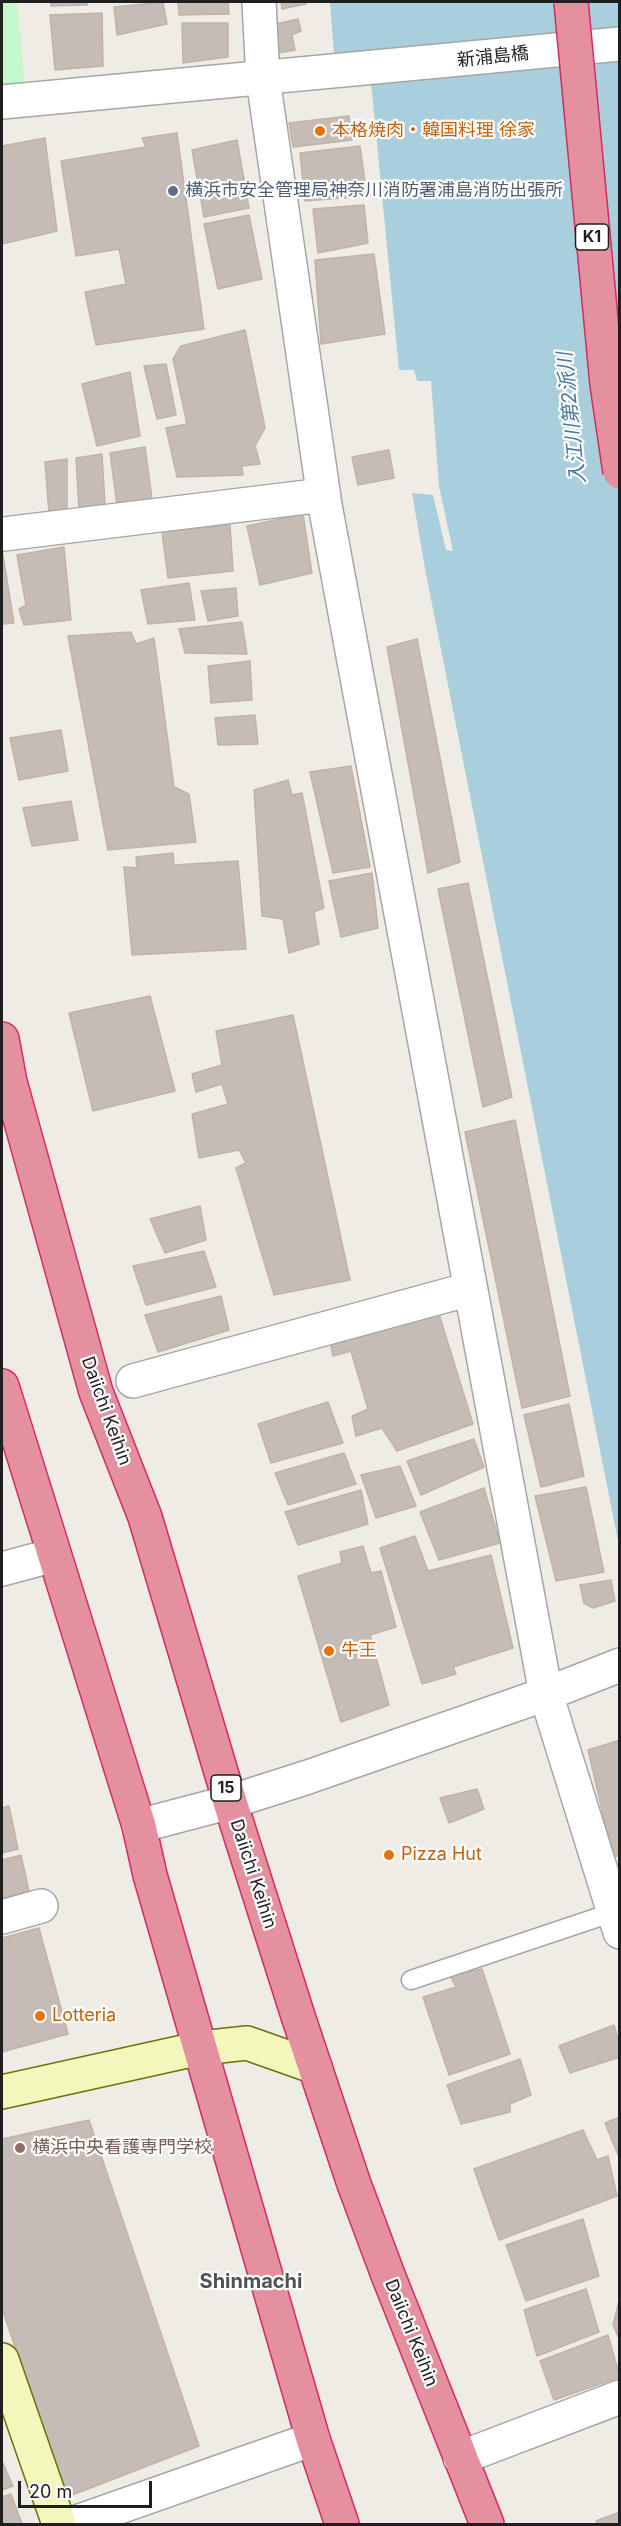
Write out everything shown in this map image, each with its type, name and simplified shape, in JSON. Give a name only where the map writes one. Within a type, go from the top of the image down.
[{"type":"highway","name":"K1","points":[[571,2],[607,384],[620,472]]},
{"type":"highway","name":"Daiichi Keihin","points":[[2,1039],[10,1082],[96,1392],[145,1517],[230,1802],[315,2067],[373,2235],[487,2524]]},
{"type":"highway","points":[[2,1386],[139,1826],[150,1875],[313,2439],[342,2524]]},
{"type":"street","points":[[259,2],[263,79],[323,495],[470,1289],[546,1694],[616,1922]]},
{"type":"street","name":"新浦島橋","points":[[2,102],[620,44]]},
{"type":"street","points":[[4,534],[323,495]]},
{"type":"street","points":[[133,1381],[470,1289]]},
{"type":"street","points":[[2,1569],[54,1555]]},
{"type":"street","points":[[139,1826],[230,1802],[308,1777],[546,1694],[620,1665]]},
{"type":"street","points":[[2,1917],[41,1906]]},
{"type":"street","points":[[2,2092],[201,2048],[247,2043],[315,2067]]},
{"type":"street","points":[[2,2360],[59,2524]]},
{"type":"street","points":[[460,2458],[620,2397]]},
{"type":"street","points":[[71,2524],[313,2439]]},
{"type":"lane","points":[[411,1980],[616,1922]]},
{"type":"green space","points":[[2,2],[17,2],[25,87],[2,90]]},
{"type":"water","name":"入江川第2派川","points":[[330,2],[619,2],[619,1546],[426,574],[412,493],[433,495],[446,550],[453,551],[439,486],[431,381],[417,381],[414,370],[399,370],[368,51],[334,54]]},
{"type":"building","points":[[51,2],[87,2],[87,5],[51,6]]},
{"type":"building","points":[[163,2],[167,24],[117,35],[114,7]]},
{"type":"building","points":[[178,2],[228,2],[229,14],[179,15]]},
{"type":"building","points":[[281,2],[305,2],[306,4],[282,9]]},
{"type":"building","points":[[102,13],[103,66],[55,70],[50,15]]},
{"type":"building","points":[[298,19],[301,31],[292,35],[295,50],[278,53],[276,24]]},
{"type":"building","points":[[182,23],[228,23],[228,57],[183,63]]},
{"type":"building","name":"本格焼肉・韓国料理 徐家","points":[[349,116],[352,140],[293,147],[289,123]]},
{"type":"building","points":[[177,133],[204,329],[96,345],[85,292],[126,284],[119,249],[76,256],[61,161],[146,147],[142,138]]},
{"type":"building","points":[[45,138],[57,231],[2,244],[2,146]]},
{"type":"building","points":[[237,140],[249,208],[204,217],[192,150]]},
{"type":"building","points":[[360,146],[367,196],[305,201],[300,153]]},
{"type":"building","points":[[364,205],[368,243],[318,253],[313,209]]},
{"type":"building","points":[[249,215],[262,279],[218,289],[204,224]]},
{"type":"building","points":[[374,254],[385,334],[321,344],[315,260]]},
{"type":"building","points":[[245,330],[265,428],[255,446],[260,464],[242,466],[243,475],[177,477],[166,428],[187,424],[173,359],[181,346]]},
{"type":"building","points":[[166,364],[176,415],[157,419],[144,366]]},
{"type":"building","points":[[130,372],[140,436],[97,446],[82,384]]},
{"type":"building","points":[[145,447],[152,499],[117,505],[110,453]]},
{"type":"building","points":[[389,450],[394,478],[358,485],[352,457]]},
{"type":"building","points":[[102,454],[105,505],[79,509],[76,458]]},
{"type":"building","points":[[67,459],[67,512],[49,513],[45,462]]},
{"type":"building","points":[[303,514],[312,573],[260,585],[247,526]]},
{"type":"building","points":[[230,525],[233,571],[168,578],[162,532]]},
{"type":"building","points":[[64,547],[71,620],[24,625],[19,609],[26,605],[17,555]]},
{"type":"building","points":[[2,549],[14,623],[2,624]]},
{"type":"building","points":[[189,583],[195,620],[148,624],[141,590]]},
{"type":"building","points":[[236,588],[238,616],[208,621],[201,591]]},
{"type":"building","points":[[242,622],[247,654],[185,653],[179,629]]},
{"type":"building","points":[[131,632],[136,644],[154,638],[174,787],[189,794],[196,842],[108,850],[68,636]]},
{"type":"building","points":[[417,639],[460,862],[428,873],[387,647]]},
{"type":"building","points":[[250,661],[252,700],[211,703],[208,666]]},
{"type":"building","points":[[255,715],[258,744],[218,745],[215,718]]},
{"type":"building","points":[[61,730],[68,771],[19,780],[10,738]]},
{"type":"building","points":[[351,766],[370,867],[333,873],[310,772]]},
{"type":"building","points":[[288,780],[292,795],[302,793],[324,908],[314,912],[319,944],[289,953],[283,919],[262,916],[254,790]]},
{"type":"building","points":[[71,801],[78,840],[32,846],[23,808]]},
{"type":"building","points":[[173,853],[174,865],[238,861],[246,949],[132,955],[124,867],[137,868],[136,857]]},
{"type":"building","points":[[372,873],[378,928],[341,937],[329,881]]},
{"type":"building","points":[[468,883],[512,1097],[483,1107],[438,889]]},
{"type":"building","points":[[150,996],[175,1091],[93,1111],[69,1013]]},
{"type":"building","points":[[293,1015],[350,1280],[274,1295],[236,1168],[246,1163],[239,1150],[199,1158],[192,1114],[228,1104],[222,1084],[196,1092],[192,1074],[222,1065],[216,1031]]},
{"type":"building","points":[[515,1120],[570,1396],[522,1408],[465,1132]]},
{"type":"building","points":[[200,1206],[206,1240],[165,1253],[150,1219]]},
{"type":"building","points":[[204,1251],[216,1287],[146,1305],[133,1266]]},
{"type":"building","points":[[221,1296],[229,1330],[158,1352],[145,1315]]},
{"type":"building","points":[[439,1314],[473,1424],[397,1451],[382,1428],[356,1436],[352,1416],[368,1409],[351,1351],[333,1356],[330,1341]]},
{"type":"building","points":[[328,1402],[343,1443],[271,1463],[258,1424]]},
{"type":"building","points":[[569,1404],[584,1476],[541,1487],[524,1415]]},
{"type":"building","points":[[474,1439],[484,1467],[421,1495],[407,1461]]},
{"type":"building","points":[[344,1453],[356,1484],[288,1505],[275,1473]]},
{"type":"building","points":[[400,1466],[416,1506],[376,1518],[361,1475]]},
{"type":"building","points":[[586,1487],[604,1572],[556,1581],[535,1496]]},
{"type":"building","points":[[484,1488],[500,1543],[439,1560],[420,1512]]},
{"type":"building","points":[[361,1490],[368,1524],[298,1545],[285,1512]]},
{"type":"building","points":[[415,1536],[428,1571],[491,1555],[513,1648],[453,1667],[456,1674],[422,1684],[380,1548]]},
{"type":"building","points":[[363,1546],[371,1573],[381,1571],[396,1627],[370,1635],[389,1705],[341,1722],[298,1576],[342,1563],[340,1552]]},
{"type":"building","points":[[611,1580],[615,1601],[593,1608],[584,1603],[580,1585]]},
{"type":"building","points":[[620,1740],[620,1855],[613,1857],[588,1750]]},
{"type":"building","points":[[477,1789],[484,1809],[449,1823],[440,1798]]},
{"type":"building","points":[[9,1806],[18,1849],[2,1853],[2,1808]]},
{"type":"building","points":[[21,1855],[30,1896],[2,1904],[2,1860]]},
{"type":"building","points":[[39,1928],[68,2034],[2,2052],[2,1938]]},
{"type":"building","points":[[482,1969],[510,2054],[449,2075],[423,1997],[456,1987],[450,1976]]},
{"type":"building","points":[[614,2025],[620,2046],[620,2057],[570,2073],[559,2046]]},
{"type":"building","points":[[520,2059],[531,2095],[510,2104],[510,2112],[461,2124],[447,2085]]},
{"type":"building","points":[[620,2117],[620,2160],[605,2123]]},
{"type":"building","points":[[89,2120],[199,2446],[67,2497],[2,2309],[2,2139]]},
{"type":"building","points":[[583,2130],[597,2160],[608,2156],[617,2196],[499,2240],[474,2169]]},
{"type":"building","points":[[583,2219],[599,2276],[526,2301],[506,2245]]},
{"type":"building","points":[[586,2289],[599,2332],[537,2356],[524,2310]]},
{"type":"building","points":[[620,2297],[620,2341],[613,2325]]},
{"type":"building","points":[[608,2335],[620,2377],[554,2400],[540,2361]]},
{"type":"building","points":[[2,2461],[13,2486],[2,2490]]},
{"type":"building","points":[[11,2494],[22,2524],[2,2524],[2,2497]]},
{"type":"building","points":[[620,2512],[620,2524],[598,2524],[596,2521]]},
{"type":"place","name":"本格焼肉・韓国料理 徐家","points":[[320,131]]},
{"type":"place","name":"横浜市安全管理局神奈川消防署浦島消防出張所","points":[[173,191]]},
{"type":"place","name":"牛王","points":[[329,1651]]},
{"type":"place","name":"Pizza Hut","points":[[389,1855]]},
{"type":"place","name":"Lotteria","points":[[40,2016]]},
{"type":"place","name":"横浜中央看護専門学校","points":[[20,2148]]},
{"type":"district","name":"Shinmachi","points":[[251,2282]]}]
